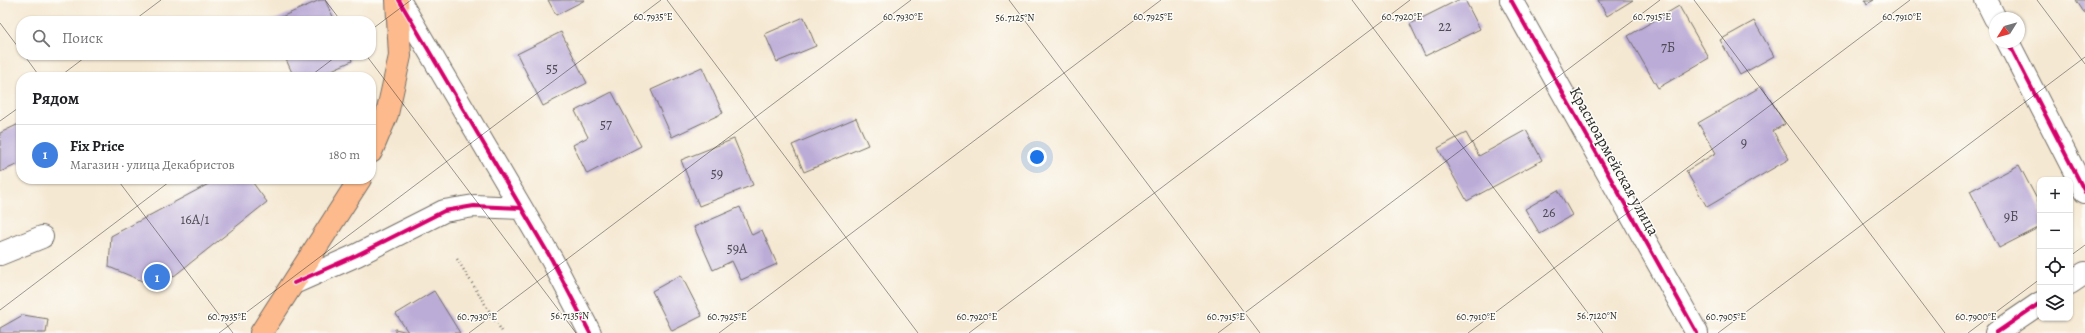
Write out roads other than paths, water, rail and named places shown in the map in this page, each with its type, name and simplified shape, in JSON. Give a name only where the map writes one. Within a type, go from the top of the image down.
[{"type":"main road","points":[[376,140],[387,114],[400,56],[398,0]]},
{"type":"main road","points":[[261,333],[357,184]]},
{"type":"street","points":[[398,0],[552,260],[590,333]]},
{"type":"street","name":"Красноармейская улица","points":[[1511,0],[1697,333]]},
{"type":"street","points":[[1986,0],[1992,12]]},
{"type":"street","points":[[2011,48],[2085,192]]},
{"type":"street","points":[[294,283],[357,255],[444,211],[474,206],[521,208]]},
{"type":"street","points":[[0,254],[42,237]]},
{"type":"street","points":[[2073,281],[2085,273]]},
{"type":"street","points":[[1996,333],[2037,305]]},
{"type":"place","name":"Fix Price","points":[[157,277]]}]
